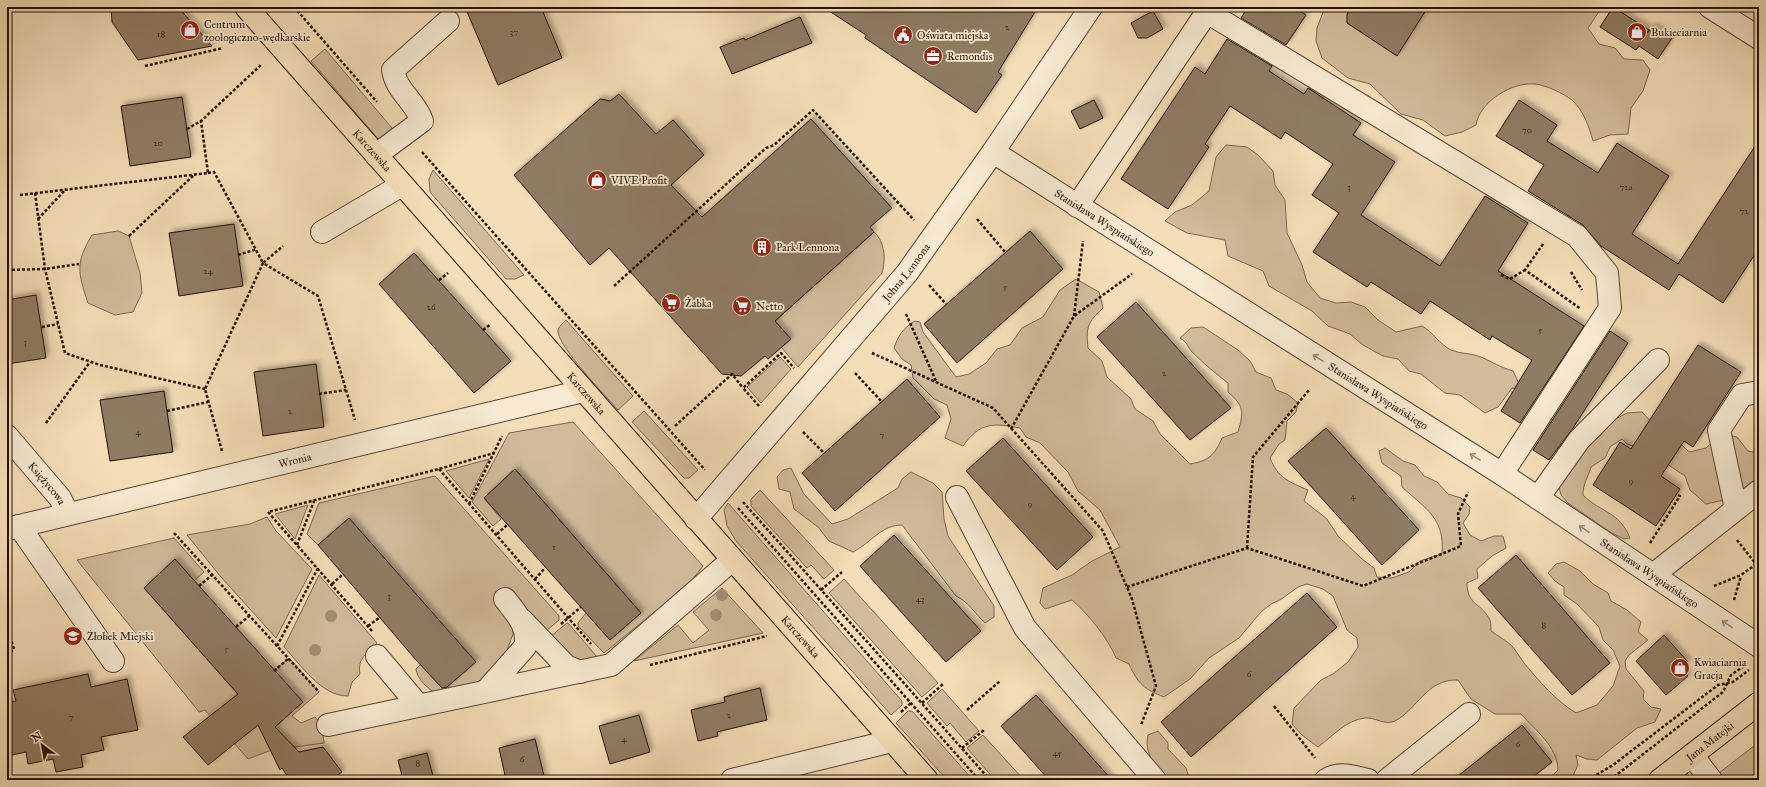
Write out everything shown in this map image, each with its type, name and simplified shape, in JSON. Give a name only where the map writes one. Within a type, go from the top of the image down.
[{"type":"main road","name":"Karczewska","points":[[246,7],[926,780]]},
{"type":"main road","name":"Jana Matejki","points":[[1660,780],[1759,703]]},
{"type":"street","name":"Johna Lennona","points":[[696,519],[732,497],[907,273],[993,152],[1091,7]]},
{"type":"street","points":[[1710,7],[1759,38]]},
{"type":"street","points":[[1077,206],[1206,9],[1577,236],[1607,273],[1610,308],[1502,474]]},
{"type":"street","points":[[376,155],[422,121],[420,114],[395,81],[394,70],[448,21]]},
{"type":"street","name":"Stanisława Wyspiańskiego","points":[[993,152],[1502,474],[1652,575],[1754,658]]},
{"type":"street","points":[[322,232],[402,185]]},
{"type":"street","points":[[1538,498],[1579,440],[1658,360]]},
{"type":"street","name":"Wronia","points":[[13,527],[584,391]]},
{"type":"street","points":[[1728,515],[1719,430],[1742,395],[1759,392]]},
{"type":"street","name":"Księżycowa","points":[[7,436],[60,498],[68,514]]},
{"type":"street","points":[[1652,575],[1759,491]]},
{"type":"street","points":[[957,497],[1025,628],[1155,780]]},
{"type":"street","points":[[13,527],[113,661]]},
{"type":"street","points":[[328,725],[611,665],[732,560]]},
{"type":"street","points":[[505,599],[521,619],[566,666],[580,672]]},
{"type":"street","points":[[486,691],[525,647],[527,642],[521,619]]},
{"type":"street","points":[[377,656],[418,705]]},
{"type":"street","points":[[1387,780],[1469,714]]},
{"type":"street","points":[[732,780],[892,741]]},
{"type":"street","points":[[1692,755],[1711,780]]},
{"type":"street","points":[[1323,772],[1368,780]]},
{"type":"path","points":[[294,7],[535,282],[732,497],[979,780]]},
{"type":"path","points":[[145,66],[223,48]]},
{"type":"path","points":[[187,129],[201,121],[264,62]]},
{"type":"path","points":[[614,286],[766,148],[774,145],[813,110],[916,222]]},
{"type":"path","points":[[201,121],[208,173]]},
{"type":"path","points":[[20,195],[214,172],[257,249],[263,263],[318,296],[356,426]]},
{"type":"path","points":[[129,236],[196,174]]},
{"type":"path","points":[[38,219],[67,189]]},
{"type":"path","points":[[35,193],[46,269],[65,353],[90,362],[204,389]]},
{"type":"path","points":[[975,217],[1005,252]]},
{"type":"path","points":[[1501,275],[1510,279],[1525,270],[1556,223]]},
{"type":"path","points":[[1011,429],[1074,316],[1083,241]]},
{"type":"path","points":[[223,458],[204,389],[263,263],[283,246]]},
{"type":"path","points":[[238,255],[257,249]]},
{"type":"path","points":[[7,270],[46,269],[79,264]]},
{"type":"path","points":[[1569,268],[1601,323]]},
{"type":"path","points":[[1525,270],[1601,323]]},
{"type":"path","points":[[439,280],[450,272]]},
{"type":"path","points":[[1074,316],[1132,274]]},
{"type":"path","points":[[929,285],[946,304]]},
{"type":"path","points":[[906,314],[936,381]]},
{"type":"path","points":[[484,330],[495,321]]},
{"type":"path","points":[[42,327],[58,324]]},
{"type":"path","points":[[743,388],[781,353],[795,369]]},
{"type":"path","points":[[872,353],[936,381],[992,408],[1103,530],[1128,587],[1156,686],[1131,751]]},
{"type":"path","points":[[46,423],[90,362]]},
{"type":"path","points":[[855,373],[882,402]]},
{"type":"path","points":[[675,426],[732,374],[761,409]]},
{"type":"path","points":[[319,394],[346,390]]},
{"type":"path","points":[[1246,548],[1253,457],[1310,390]]},
{"type":"path","points":[[167,411],[208,402]]},
{"type":"path","points":[[803,432],[824,453]]},
{"type":"path","points":[[469,504],[504,434]]},
{"type":"path","points":[[373,632],[268,512],[439,469],[494,453]]},
{"type":"path","points":[[439,469],[497,534],[594,648]]},
{"type":"path","points":[[1128,587],[1246,548],[1364,586],[1461,546],[1458,514],[1468,492]]},
{"type":"path","points":[[1646,549],[1680,496],[1676,494]]},
{"type":"path","points":[[732,497],[822,590],[990,780]]},
{"type":"path","points":[[298,545],[314,501]]},
{"type":"path","points":[[1728,515],[1759,568]]},
{"type":"path","points":[[497,534],[507,525]]},
{"type":"path","points":[[174,532],[319,692]]},
{"type":"path","points":[[1712,587],[1741,575],[1759,562]]},
{"type":"path","points":[[277,646],[318,568]]},
{"type":"path","points":[[535,579],[545,568]]},
{"type":"path","points":[[822,590],[842,572]]},
{"type":"path","points":[[199,586],[212,575]]},
{"type":"path","points":[[332,584],[342,575]]},
{"type":"path","points":[[1734,601],[1741,575]]},
{"type":"path","points":[[568,618],[580,607]]},
{"type":"path","points":[[236,627],[249,616]]},
{"type":"path","points":[[368,626],[380,618]]},
{"type":"path","points":[[7,627],[14,649],[7,656]]},
{"type":"path","points":[[645,667],[772,635]]},
{"type":"path","points":[[274,671],[289,658]]},
{"type":"path","points":[[1588,780],[1613,766],[1718,685],[1733,682],[1754,658]]},
{"type":"path","points":[[1610,780],[1723,692],[1731,675],[1754,658]]},
{"type":"path","points":[[967,710],[1000,681]]},
{"type":"path","points":[[922,703],[943,684]]},
{"type":"path","points":[[1274,706],[1323,772]]},
{"type":"path","points":[[962,748],[984,730]]},
{"type":"shaded area","points":[[1325,7],[1602,7],[1588,28],[1599,44],[1615,48],[1624,59],[1643,60],[1650,70],[1643,91],[1631,108],[1628,134],[1610,135],[1593,141],[1583,114],[1572,100],[1555,90],[1544,86],[1526,84],[1507,90],[1490,101],[1479,116],[1476,125],[1462,132],[1445,136],[1423,120],[1401,114],[1370,84],[1348,78],[1322,58],[1316,41],[1317,28]]},
{"type":"shaded area","points":[[325,49],[392,128],[379,140],[311,61]]},
{"type":"shaded area","points":[[1226,145],[1247,147],[1258,155],[1273,171],[1275,185],[1285,200],[1287,233],[1302,265],[1307,282],[1320,298],[1336,303],[1351,302],[1365,307],[1378,320],[1396,332],[1422,326],[1443,345],[1451,350],[1477,356],[1513,371],[1522,390],[1512,388],[1498,407],[1485,413],[1460,395],[1445,393],[1421,374],[1409,371],[1398,359],[1383,356],[1363,345],[1350,334],[1328,326],[1312,311],[1269,286],[1263,271],[1228,256],[1225,240],[1187,233],[1165,221],[1175,212],[1192,205],[1209,191],[1216,157]]},
{"type":"shaded area","points":[[433,170],[524,275],[515,279],[506,279],[430,192],[429,179]]},
{"type":"shaded area","points":[[118,231],[129,236],[140,273],[142,293],[133,312],[115,315],[88,303],[80,276],[80,268],[83,253],[92,235]]},
{"type":"shaded area","points":[[874,232],[878,236],[884,251],[882,273],[798,367],[781,347],[775,321]]},
{"type":"shaded area","points":[[1076,279],[1099,292],[1103,308],[1089,326],[1087,335],[1088,348],[1102,361],[1107,377],[1131,399],[1135,409],[1153,421],[1160,434],[1190,464],[1206,459],[1214,453],[1222,438],[1238,432],[1242,414],[1240,405],[1228,392],[1228,383],[1196,356],[1180,338],[1191,328],[1203,327],[1238,350],[1250,361],[1256,372],[1271,378],[1276,390],[1287,394],[1298,403],[1296,412],[1287,421],[1285,440],[1279,444],[1270,458],[1273,465],[1285,478],[1308,490],[1304,501],[1327,519],[1338,536],[1362,559],[1374,568],[1377,577],[1392,578],[1409,572],[1420,561],[1442,554],[1442,542],[1437,523],[1426,508],[1402,487],[1401,476],[1382,463],[1379,451],[1385,448],[1403,461],[1415,465],[1424,476],[1437,482],[1448,494],[1461,498],[1470,507],[1469,514],[1463,523],[1470,535],[1481,541],[1494,536],[1503,536],[1506,548],[1492,556],[1477,569],[1478,578],[1467,583],[1469,595],[1489,618],[1491,622],[1491,631],[1513,647],[1524,663],[1542,684],[1568,708],[1576,713],[1597,705],[1613,686],[1620,666],[1613,650],[1603,640],[1599,627],[1577,604],[1564,595],[1564,587],[1555,581],[1548,573],[1556,564],[1564,562],[1580,571],[1593,584],[1608,593],[1611,601],[1627,610],[1641,622],[1638,632],[1648,640],[1629,655],[1625,661],[1626,669],[1644,691],[1643,699],[1651,707],[1661,709],[1655,722],[1637,728],[1597,760],[1587,759],[1576,755],[1578,765],[1571,780],[1548,780],[1558,770],[1557,761],[1545,739],[1521,714],[1495,714],[1471,699],[1458,680],[1447,681],[1430,689],[1403,716],[1395,721],[1384,722],[1369,718],[1358,719],[1340,729],[1318,747],[1302,735],[1292,724],[1294,708],[1321,680],[1333,674],[1348,662],[1358,647],[1357,638],[1347,630],[1333,596],[1323,589],[1307,584],[1298,587],[1280,600],[1271,604],[1261,612],[1239,638],[1209,658],[1190,679],[1164,697],[1142,685],[1135,676],[1129,664],[1116,658],[1108,642],[1097,627],[1072,600],[1045,609],[1040,603],[1043,588],[1072,575],[1092,561],[1120,547],[1100,510],[1078,491],[1068,472],[1040,443],[1026,437],[1020,428],[995,425],[981,428],[969,438],[963,446],[945,438],[951,419],[947,405],[934,399],[913,378],[911,365],[902,359],[894,348],[904,329],[915,321],[920,322],[923,332],[956,377],[969,374],[986,363],[997,349],[1010,345],[1022,328],[1043,317],[1060,290]]},
{"type":"shaded area","points":[[566,320],[633,396],[618,410],[565,347],[558,330]]},
{"type":"shaded area","points":[[780,357],[791,369],[761,403],[747,387]]},
{"type":"shaded area","points":[[644,411],[698,470],[689,478],[684,478],[632,422]]},
{"type":"shaded area","points":[[1642,412],[1656,427],[1679,442],[1689,452],[1706,448],[1721,434],[1737,437],[1748,451],[1759,453],[1759,482],[1738,497],[1706,504],[1690,490],[1685,476],[1646,450],[1627,444],[1622,439],[1610,447],[1605,458],[1591,467],[1583,491],[1583,495],[1596,506],[1621,522],[1630,538],[1624,539],[1610,532],[1568,503],[1561,495],[1558,483],[1579,453],[1601,435],[1608,423],[1627,413]]},
{"type":"shaded area","points":[[573,422],[703,566],[689,584],[604,653],[578,626],[578,623],[586,613],[610,640],[641,613],[515,469],[484,498],[501,519],[493,526],[472,502],[509,433]]},
{"type":"shaded area","points":[[489,459],[469,498],[446,471]]},
{"type":"shaded area","points":[[791,468],[804,494],[832,524],[848,519],[898,488],[902,479],[911,472],[933,483],[942,492],[944,519],[948,536],[994,606],[994,617],[985,623],[969,605],[956,596],[902,525],[882,531],[853,552],[829,541],[818,527],[794,509],[790,492],[779,489],[777,477],[783,470]]},
{"type":"shaded area","points":[[435,476],[559,616],[559,620],[546,631],[508,590],[513,634],[506,653],[486,684],[437,694],[427,687],[418,676],[416,669],[421,664],[444,690],[475,662],[349,519],[318,545],[307,534],[319,503]]},
{"type":"shaded area","points":[[760,490],[834,570],[824,579],[811,565],[807,568],[751,506],[751,499]]},
{"type":"shaded area","points":[[728,503],[902,701],[902,705],[891,715],[736,541],[727,526],[724,510]]},
{"type":"shaded area","points":[[308,505],[295,539],[275,514]]},
{"type":"shaded area","points":[[267,517],[276,531],[312,569],[276,638],[221,577],[187,535],[250,524]]},
{"type":"shaded area","points":[[174,538],[204,572],[194,581],[175,559],[144,588],[270,731],[303,702],[274,671],[289,658],[319,692],[292,716],[301,723],[315,717],[322,726],[324,743],[295,747],[290,743],[248,759],[205,710],[199,712],[77,560]]},
{"type":"shaded area","points":[[319,575],[377,643],[364,656],[360,664],[360,674],[352,682],[348,696],[338,695],[320,685],[284,647]]},
{"type":"shaded area","points":[[844,579],[938,683],[922,697],[829,593]]},
{"type":"shaded area","points":[[722,588],[763,633],[634,661],[678,625],[693,643],[709,630],[693,612]]},
{"type":"shaded area","points":[[567,623],[597,657],[577,662],[551,636]]},
{"type":"shaded area","points":[[942,689],[979,731],[966,742],[950,723],[947,726],[927,703]]},
{"type":"shaded area","points":[[908,711],[912,711],[973,780],[947,780],[896,723]]},
{"type":"shaded area","points":[[1158,731],[1168,743],[1168,749],[1186,768],[1190,780],[1165,780],[1154,764],[1149,753],[1147,742],[1148,735]]},
{"type":"shaded area","points":[[983,735],[1024,780],[995,780],[967,748]]},
{"type":"shaded area","points":[[1759,742],[1759,773],[1754,777],[1757,780],[1724,780],[1719,773]]},
{"type":"building","points":[[111,7],[178,7],[212,46],[138,60],[112,22]]},
{"type":"building","points":[[465,7],[541,7],[562,58],[498,85]]},
{"type":"building","points":[[823,7],[1038,7],[998,72],[1002,75],[976,113],[865,38],[866,35]]},
{"type":"building","points":[[1248,7],[1293,7],[1306,15],[1286,45],[1241,18]]},
{"type":"building","points":[[1352,7],[1428,7],[1397,56],[1347,23],[1347,14]]},
{"type":"building","points":[[1613,7],[1649,30],[1647,33],[1653,26],[1672,38],[1658,59],[1639,46],[1636,50],[1600,27]]},
{"type":"building","points":[[1153,11],[1163,29],[1147,38],[1138,38],[1131,23]]},
{"type":"building","points":[[800,17],[812,43],[732,74],[720,47],[744,38],[745,40]]},
{"type":"building","points":[[1227,39],[1272,66],[1269,71],[1304,94],[1308,88],[1361,123],[1353,135],[1395,162],[1361,215],[1440,266],[1485,196],[1528,223],[1498,271],[1584,326],[1520,423],[1501,411],[1532,360],[1492,336],[1490,340],[1430,301],[1421,314],[1371,282],[1367,287],[1313,252],[1339,213],[1312,195],[1333,164],[1285,132],[1281,139],[1230,106],[1205,144],[1209,147],[1168,209],[1121,179],[1195,67],[1205,74]]},
{"type":"building","name":"Park Lennona","points":[[619,94],[656,134],[673,120],[704,155],[671,185],[702,217],[811,119],[892,208],[870,227],[874,232],[775,321],[791,339],[768,359],[765,356],[741,376],[722,374],[609,248],[590,265],[514,175],[600,99],[610,101]]},
{"type":"building","points":[[182,97],[191,157],[130,166],[121,106]]},
{"type":"building","points":[[1094,100],[1103,118],[1080,129],[1071,111]]},
{"type":"building","points":[[1519,100],[1557,125],[1547,141],[1598,173],[1617,143],[1669,176],[1632,234],[1678,264],[1759,140],[1759,248],[1723,303],[1679,274],[1669,290],[1601,246],[1583,225],[1528,191],[1544,165],[1496,136]]},
{"type":"building","points":[[234,224],[243,286],[179,296],[169,233]]},
{"type":"building","points":[[1030,231],[1063,269],[957,363],[924,324]]},
{"type":"building","points":[[414,253],[511,361],[474,393],[379,284]]},
{"type":"building","points":[[36,295],[46,358],[7,364],[7,300]]},
{"type":"building","points":[[1136,302],[1231,408],[1190,440],[1097,337]]},
{"type":"building","points":[[1610,331],[1628,343],[1573,428],[1549,460],[1533,450]]},
{"type":"building","points":[[1698,345],[1741,372],[1693,447],[1684,441],[1661,476],[1680,489],[1656,526],[1593,485],[1620,442],[1631,449]]},
{"type":"building","points":[[316,364],[324,427],[263,436],[254,372]]},
{"type":"building","points":[[907,379],[940,417],[835,511],[802,473]]},
{"type":"building","points":[[164,391],[173,452],[110,461],[100,400]]},
{"type":"building","points":[[1326,428],[1419,530],[1382,565],[1288,461]]},
{"type":"building","points":[[1003,438],[1093,537],[1057,570],[966,471]]},
{"type":"building","points":[[515,469],[641,613],[610,640],[484,498]]},
{"type":"building","points":[[349,518],[476,662],[447,687],[442,688],[416,660],[318,545]]},
{"type":"building","points":[[894,535],[981,631],[946,662],[860,566]]},
{"type":"building","points":[[1516,555],[1610,663],[1572,695],[1478,588]]},
{"type":"building","points":[[175,559],[303,702],[275,727],[299,752],[323,747],[342,772],[330,780],[290,780],[282,768],[280,770],[258,725],[208,765],[183,737],[238,694],[144,588]]},
{"type":"building","points":[[1307,593],[1337,627],[1191,757],[1161,722]]},
{"type":"building","points":[[1664,635],[1688,662],[1681,668],[1688,676],[1666,695],[1636,661]]},
{"type":"building","points":[[88,674],[91,687],[127,679],[138,730],[101,737],[104,750],[81,755],[83,767],[56,772],[53,759],[28,764],[26,752],[7,756],[7,703],[16,701],[13,690]]},
{"type":"building","points":[[760,688],[767,720],[717,732],[718,736],[698,741],[691,710],[725,702],[724,697]]},
{"type":"building","points":[[1036,695],[1112,780],[1049,780],[1001,726]]},
{"type":"building","points":[[639,715],[650,752],[610,764],[599,726]]},
{"type":"building","points":[[1522,725],[1552,762],[1529,780],[1453,780]]},
{"type":"building","points":[[535,739],[545,780],[506,780],[499,748]]},
{"type":"building","points":[[427,753],[434,780],[403,780],[398,760]]},
{"type":"place","name":"Centrum zoologiczno-wędkarskie","points":[[190,30]]},
{"type":"place","name":"Bukieciarnia","points":[[1637,32]]},
{"type":"place","name":"Oświata miejska","points":[[903,35]]},
{"type":"place","name":"Remondis","points":[[933,56]]},
{"type":"place","name":"VIVE Profit","points":[[597,180]]},
{"type":"place","name":"Park Lennona","points":[[762,247]]},
{"type":"place","name":"Żabka","points":[[671,303]]},
{"type":"place","name":"Netto","points":[[742,306]]},
{"type":"place","name":"Żłobek Miejski","points":[[73,636]]},
{"type":"place","name":"Kwiaciarnia Gracja","points":[[1680,668]]}]
